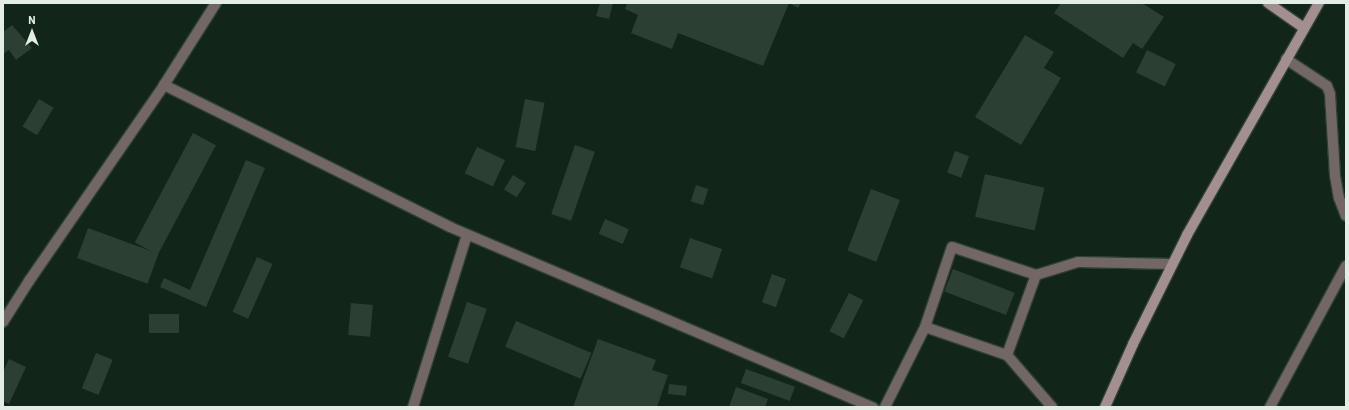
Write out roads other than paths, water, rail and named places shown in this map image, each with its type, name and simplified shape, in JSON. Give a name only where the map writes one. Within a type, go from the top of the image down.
[{"type":"street","points":[[3,322],[29,281],[164,85],[216,3]]},
{"type":"street","points":[[1268,3],[1304,28]]},
{"type":"street","points":[[1105,407],[1132,344],[1187,235],[1319,3]]},
{"type":"street","points":[[1286,59],[1327,86],[1330,94],[1335,176],[1339,198],[1346,216]]},
{"type":"street","points":[[164,85],[467,235],[873,407]]},
{"type":"street","points":[[413,407],[467,235]]},
{"type":"street","points":[[885,407],[925,327],[952,247],[1036,276],[1078,262],[1172,264]]},
{"type":"street","points":[[1270,407],[1346,266]]},
{"type":"street","points":[[1007,354],[1036,276]]},
{"type":"street","points":[[925,327],[1007,354],[1052,407]]}]
